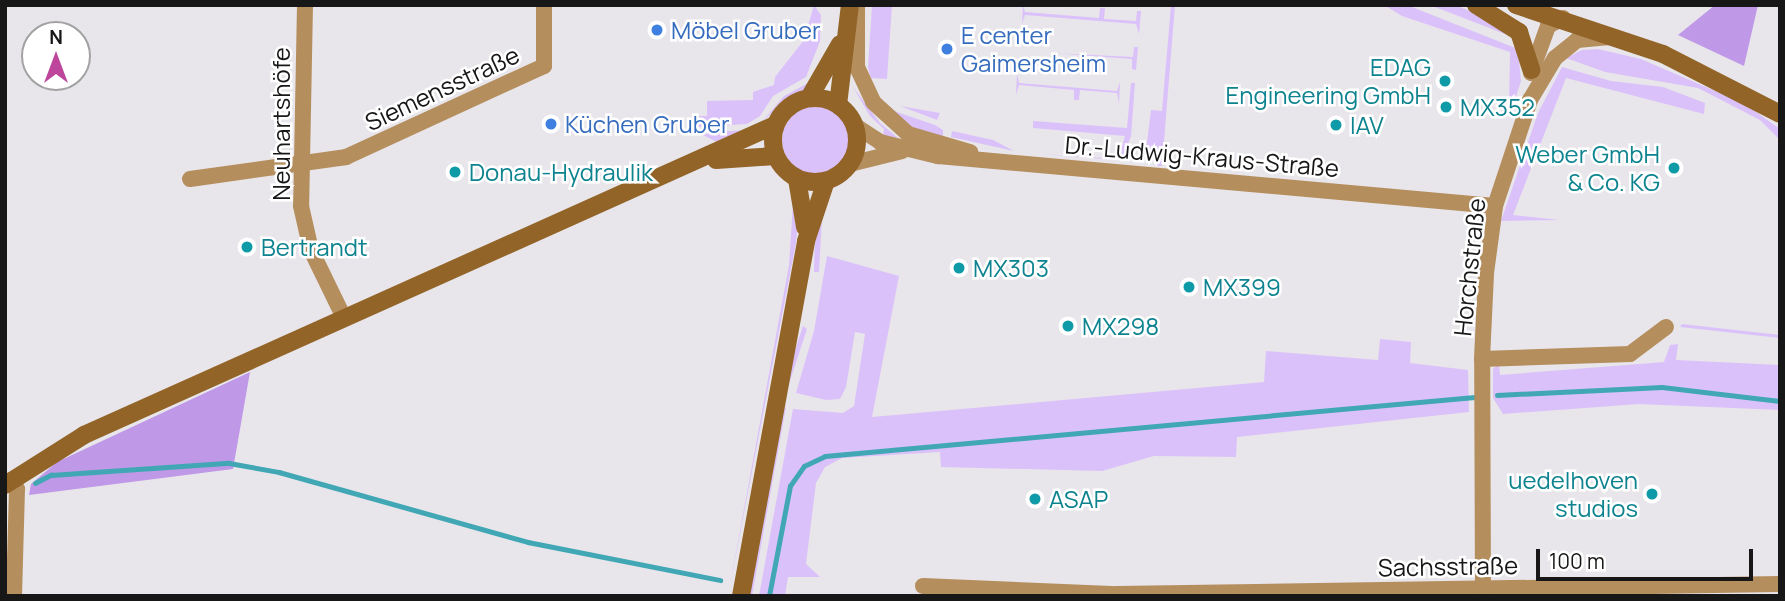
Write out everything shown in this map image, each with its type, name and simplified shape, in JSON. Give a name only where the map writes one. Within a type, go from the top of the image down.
[{"type":"main road","points":[[838,105],[843,37],[850,5]]},
{"type":"main road","points":[[1476,5],[1519,32],[1531,70]]},
{"type":"main road","points":[[1516,5],[1617,36],[1714,77],[1780,114]]},
{"type":"main road","points":[[8,482],[84,435],[696,164],[775,125],[789,107],[809,98],[843,37]]},
{"type":"main road","points":[[741,596],[806,241],[826,181],[850,164],[856,152],[854,125],[838,105],[809,98]]},
{"type":"main road","points":[[775,125],[775,156],[797,179],[806,241]]},
{"type":"main road","points":[[696,164],[775,156]]},
{"type":"main road","points":[[797,179],[826,181]]},
{"type":"street","name":"Neuhartshöfe","points":[[305,5],[302,206],[311,250],[344,318]]},
{"type":"street","name":"Siemensstraße","points":[[301,165],[346,157],[544,66],[544,5]]},
{"type":"street","points":[[857,5],[858,68],[866,92],[883,114],[922,139],[995,162]]},
{"type":"street","name":"Horchstraße","points":[[1531,100],[1531,70],[1548,26],[1563,18]]},
{"type":"street","name":"Horchstraße","points":[[1483,592],[1482,359],[1486,273],[1495,206],[1531,100],[1566,45],[1617,36]]},
{"type":"street","name":"Dr.-Ludwig-Kraus-Straße","points":[[854,125],[880,142],[907,151],[995,162],[1495,206]]},
{"type":"street","name":"Dr.-Ludwig-Kraus-Straße","points":[[850,164],[907,151]]},
{"type":"street","points":[[190,179],[301,165]]},
{"type":"street","name":"Horchstraße","points":[[1482,359],[1630,354],[1666,327]]},
{"type":"street","points":[[8,482],[17,489],[14,596]]},
{"type":"street","name":"Sachsstraße","points":[[923,586],[1117,595],[1483,592],[1780,584]]},
{"type":"shaded area","points":[[814,5],[821,15],[820,41],[806,77],[773,96],[760,116],[747,124],[697,127],[696,116],[707,116],[707,101],[753,100],[753,92],[774,85],[775,77],[804,40]]},
{"type":"shaded area","points":[[872,5],[892,5],[887,79],[871,78],[868,68]]},
{"type":"shaded area","points":[[1023,5],[1025,12],[1099,18],[1100,8],[1105,8],[1104,19],[1136,21],[1137,11],[1141,11],[1139,34],[1136,24],[1025,15],[1022,24]]},
{"type":"shaded area","points":[[1171,5],[1175,5],[1162,166],[1158,166],[1146,150],[1151,110],[1162,111]]},
{"type":"shaded area","points":[[1384,5],[1407,5],[1518,49],[1521,81],[1513,106],[1509,106],[1510,52],[1402,16]]},
{"type":"shaded area","points":[[1430,5],[1460,7],[1490,19],[1510,36]]},
{"type":"shaded area","points":[[1715,5],[1758,5],[1744,66],[1678,35]]},
{"type":"shaded area","points":[[1134,47],[1138,47],[1136,70],[1132,69],[1132,59],[1053,53],[1133,57]]},
{"type":"shaded area","points":[[1598,49],[1641,59],[1745,104],[1780,129],[1780,140],[1760,120],[1698,88],[1605,72],[1566,58],[1582,50]]},
{"type":"shaded area","points":[[1562,67],[1611,81],[1663,87],[1705,103],[1704,114],[1566,78],[1513,215],[1560,220],[1501,221],[1538,113]]},
{"type":"shaded area","points":[[1017,73],[1019,83],[1117,91],[1120,82],[1119,104],[1117,93],[1080,90],[1079,100],[1074,100],[1074,90],[1019,85],[1016,95]]},
{"type":"shaded area","points":[[810,82],[806,89],[786,99],[761,123],[784,96]]},
{"type":"shaded area","points":[[1131,83],[1135,83],[1131,136],[1123,157],[1116,160],[1042,154],[1118,159],[1125,136],[1033,128],[1033,121],[1127,128]]},
{"type":"shaded area","points":[[853,87],[880,123],[898,138],[883,136],[884,129],[870,116]]},
{"type":"shaded area","points":[[809,106],[823,106],[835,111],[845,121],[850,140],[845,159],[835,169],[823,174],[809,174],[797,169],[787,159],[782,147],[782,133],[787,121],[797,111]]},
{"type":"shaded area","points":[[900,106],[940,113],[937,120]]},
{"type":"shaded area","points":[[891,110],[935,125],[943,130],[943,136],[913,128]]},
{"type":"shaded area","points":[[747,130],[719,143],[703,135],[712,132]]},
{"type":"shaded area","points":[[952,131],[993,140],[1014,151],[951,137]]},
{"type":"shaded area","points":[[793,203],[798,220],[796,243],[728,596],[789,265]]},
{"type":"shaded area","points":[[822,218],[819,272],[814,272],[815,233]]},
{"type":"shaded area","points":[[827,256],[899,276],[872,417],[1264,382],[1266,351],[1378,360],[1380,339],[1411,342],[1410,363],[1468,370],[1469,412],[1237,437],[1236,457],[1154,456],[1102,471],[941,467],[940,452],[842,458],[825,467],[816,483],[806,564],[820,577],[788,577],[785,596],[759,596],[793,409],[843,413],[854,406],[865,334],[855,332],[846,387],[840,399],[826,400],[796,393],[814,331]]},
{"type":"shaded area","points":[[1682,324],[1780,335],[1780,338],[1680,327]]},
{"type":"shaded area","points":[[803,326],[807,329],[786,393],[793,356]]},
{"type":"shaded area","points":[[1678,344],[1676,360],[1780,365],[1780,410],[1639,404],[1503,414],[1493,398],[1493,369],[1499,363],[1500,375],[1664,362],[1670,345]]},
{"type":"shaded area","points":[[250,372],[233,469],[29,495],[31,484],[57,462]]},
{"type":"shaded area","points":[[786,407],[752,596],[748,596],[782,410]]},
{"type":"waterway","points":[[1497,395],[1662,387],[1780,401]]},
{"type":"waterway","points":[[769,596],[790,486],[804,466],[825,456],[1474,397]]},
{"type":"waterway","points":[[35,483],[51,475],[229,463],[279,472],[528,542],[720,580]]},
{"type":"place","name":"Möbel Gruber","points":[[657,30]]},
{"type":"place","name":"E center Gaimersheim","points":[[947,49]]},
{"type":"place","name":"EDAG Engineering GmbH","points":[[1445,81]]},
{"type":"place","name":"MX352","points":[[1446,107]]},
{"type":"place","name":"Küchen Gruber","points":[[551,124]]},
{"type":"place","name":"IAV","points":[[1336,125]]},
{"type":"place","name":"Weber GmbH & Co. KG","points":[[1674,168]]},
{"type":"place","name":"Donau-Hydraulik","points":[[455,172]]},
{"type":"place","name":"Bertrandt","points":[[247,247]]},
{"type":"place","name":"MX303","points":[[959,268]]},
{"type":"place","name":"MX399","points":[[1189,287]]},
{"type":"place","name":"MX298","points":[[1068,326]]},
{"type":"place","name":"uedelhoven studios","points":[[1652,494]]},
{"type":"place","name":"ASAP","points":[[1035,499]]}]
